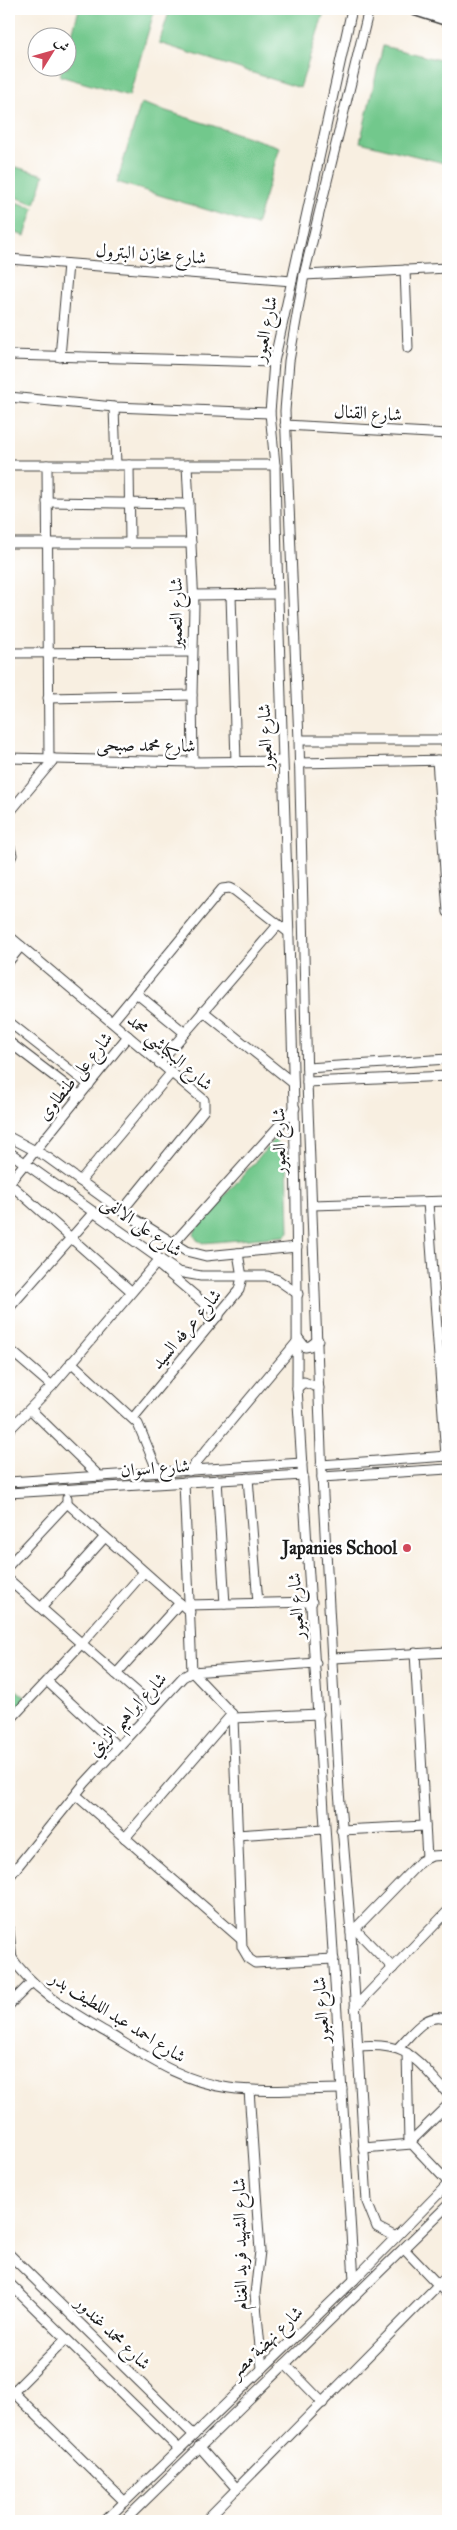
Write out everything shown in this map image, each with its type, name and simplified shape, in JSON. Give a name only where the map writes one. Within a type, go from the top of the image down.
[{"type":"main road","points":[[414,9],[448,20]]},
{"type":"street","name":"شارع العبور","points":[[352,9],[274,362],[270,413],[275,465],[286,907],[295,1108],[298,1294],[297,1388],[354,2280]]},
{"type":"street","name":"شارع العبور","points":[[369,9],[304,275],[289,361],[286,424],[290,574],[299,740],[307,1082],[322,1477],[342,1830],[353,1931],[355,2007],[367,2202],[373,2222],[382,2231],[396,2237]]},
{"type":"street","points":[[319,158],[332,162]]},
{"type":"street","name":"شارع مخازن البترول","points":[[9,259],[292,281]]},
{"type":"street","points":[[60,356],[68,264]]},
{"type":"street","points":[[304,275],[448,268]]},
{"type":"street","points":[[405,270],[408,348]]},
{"type":"street","points":[[9,355],[274,362]]},
{"type":"street","points":[[9,397],[114,407],[270,413]]},
{"type":"street","points":[[114,407],[116,465]]},
{"type":"street","name":"شارع القنال","points":[[286,424],[448,434]]},
{"type":"street","points":[[9,464],[275,465]]},
{"type":"street","points":[[9,814],[51,759],[48,698],[47,465]]},
{"type":"street","points":[[129,465],[130,543]]},
{"type":"street","name":"شارع التعمير","points":[[187,465],[194,595],[192,652],[193,762]]},
{"type":"street","points":[[47,502],[189,504]]},
{"type":"street","points":[[9,543],[191,543]]},
{"type":"street","points":[[277,574],[285,577],[290,574]]},
{"type":"street","points":[[194,595],[277,594]]},
{"type":"street","points":[[231,595],[236,762]]},
{"type":"street","points":[[278,610],[285,606],[292,610]]},
{"type":"street","points":[[9,653],[192,652]]},
{"type":"street","points":[[48,698],[192,695]]},
{"type":"street","points":[[299,740],[448,740]]},
{"type":"street","name":"شارع محمد صبحى","points":[[9,758],[193,762],[282,761]]},
{"type":"street","points":[[437,760],[448,912]]},
{"type":"street","points":[[299,763],[448,760]]},
{"type":"street","points":[[9,844],[12,855],[9,861]]},
{"type":"street","points":[[286,878],[293,880],[303,874]]},
{"type":"street","points":[[112,1022],[225,887],[234,890],[288,932]]},
{"type":"street","points":[[286,907],[295,905],[304,909]]},
{"type":"street","points":[[159,1062],[278,925]]},
{"type":"street","name":"شارع البكباشي محمد","points":[[9,936],[204,1100],[204,1110],[122,1211]]},
{"type":"street","points":[[9,961],[21,946]]},
{"type":"street","points":[[136,993],[185,1033]]},
{"type":"street","points":[[204,1012],[293,1083]]},
{"type":"street","points":[[9,1022],[89,1085]]},
{"type":"street","name":"شارع على طنطاوى","points":[[9,1183],[128,1036]]},
{"type":"street","points":[[9,1042],[80,1096]]},
{"type":"street","points":[[307,1068],[448,1059]]},
{"type":"street","points":[[80,1181],[172,1072]]},
{"type":"street","points":[[307,1082],[448,1076]]},
{"type":"street","points":[[174,1244],[295,1108]]},
{"type":"street","name":"شارع على الالفى","points":[[9,1137],[47,1157],[122,1211],[186,1251],[206,1256],[297,1247]]},
{"type":"street","name":"شارع على الالفى","points":[[9,1152],[94,1212],[158,1261],[173,1269],[189,1275],[267,1276],[278,1280],[298,1294]]},
{"type":"street","points":[[9,1183],[131,1292]]},
{"type":"street","points":[[312,1205],[448,1201]]},
{"type":"street","points":[[322,1465],[447,1456],[428,1202]]},
{"type":"street","points":[[9,1308],[94,1212]]},
{"type":"street","points":[[238,1253],[242,1277]]},
{"type":"street","points":[[9,1430],[31,1410],[158,1261],[219,1316]]},
{"type":"street","name":"شارع عرفه السيد","points":[[133,1418],[219,1316],[239,1290],[242,1277]]},
{"type":"street","points":[[189,1471],[297,1340],[305,1347],[318,1340]]},
{"type":"street","points":[[9,1348],[52,1386]]},
{"type":"street","points":[[72,1362],[133,1418],[143,1433],[158,1472]]},
{"type":"street","points":[[297,1388],[304,1382],[319,1388]]},
{"type":"street","points":[[31,1410],[99,1476]]},
{"type":"street","name":"شارع اسوان","points":[[9,1482],[302,1463]]},
{"type":"street","points":[[322,1477],[448,1469]]},
{"type":"street","name":"شارع اسوان","points":[[9,1493],[303,1475]]},
{"type":"street","points":[[248,1478],[258,1603]]},
{"type":"street","points":[[217,1480],[225,1604]]},
{"type":"street","points":[[184,1482],[186,1607],[192,1672],[233,1716],[241,1939],[244,1953],[255,1963],[334,1959]]},
{"type":"street","points":[[66,1490],[67,1503],[186,1607]]},
{"type":"street","points":[[9,1565],[67,1503]]},
{"type":"street","points":[[41,1608],[105,1537]]},
{"type":"street","points":[[9,1721],[82,1644],[144,1572]]},
{"type":"street","points":[[9,1580],[154,1707]]},
{"type":"street","points":[[116,1674],[186,1607],[312,1602]]},
{"type":"street","points":[[333,1658],[448,1652]]},
{"type":"street","points":[[415,1653],[427,1858]]},
{"type":"street","name":"شارع ابراهيم الزيني","points":[[9,1877],[76,1795],[183,1677],[192,1672],[316,1663]]},
{"type":"street","points":[[47,1681],[118,1747]]},
{"type":"street","points":[[318,1695],[334,1695]]},
{"type":"street","points":[[125,1838],[233,1716],[319,1714]]},
{"type":"street","points":[[76,1795],[241,1939]]},
{"type":"street","points":[[342,1830],[425,1826]]},
{"type":"street","points":[[237,1835],[324,1829]]},
{"type":"street","points":[[393,1968],[353,1931],[427,1858],[448,1855]]},
{"type":"street","points":[[355,2007],[448,1911]]},
{"type":"street","points":[[9,1930],[11,1957]]},
{"type":"street","name":"شارع احمد عبد اللطيف بدر","points":[[11,1957],[32,1982],[60,2005],[166,2069],[207,2084],[250,2090],[342,2089]]},
{"type":"street","points":[[9,2005],[32,1982]]},
{"type":"street","points":[[398,2048],[429,2019],[439,2017],[448,2020]]},
{"type":"street","points":[[358,2046],[387,2045],[408,2053],[448,2094]]},
{"type":"street","points":[[408,2053],[409,2143],[448,2183]]},
{"type":"street","name":"شارع الشهيد فريد الغنام","points":[[250,2090],[260,2251],[255,2294],[262,2368]]},
{"type":"street","points":[[363,2148],[409,2143],[448,2105]]},
{"type":"street","points":[[344,2115],[361,2114]]},
{"type":"street","name":"شارع نهضة مصر","points":[[105,2521],[354,2280],[448,2183]]},
{"type":"street","name":"شارع نهضة مصر","points":[[124,2521],[448,2205]]},
{"type":"street","points":[[404,2249],[448,2295]]},
{"type":"street","name":"شارع محمد غندور","points":[[9,2254],[194,2435]]},
{"type":"street","points":[[205,2521],[448,2275]]},
{"type":"street","name":"شارع محمد غندور","points":[[9,2283],[179,2449]]},
{"type":"street","points":[[66,2339],[11,2390],[125,2502]]},
{"type":"street","points":[[285,2364],[322,2403]]},
{"type":"street","points":[[199,2446],[237,2489]]},
{"type":"green space","points":[[79,9],[155,9],[129,96],[67,78],[78,78],[78,28],[74,28]]},
{"type":"green space","points":[[170,9],[325,9],[300,88],[159,43]]},
{"type":"green space","points":[[383,46],[448,62],[448,164],[360,142]]},
{"type":"green space","points":[[141,103],[280,147],[256,225],[117,182]]},
{"type":"green space","points":[[9,165],[44,175],[35,204],[9,195]]},
{"type":"green space","points":[[9,200],[34,208],[25,236],[9,231]]},
{"type":"green space","points":[[275,1139],[287,1154],[289,1232],[285,1236],[203,1243],[197,1240],[194,1234],[196,1228]]},
{"type":"green space","points":[[9,1684],[29,1700],[9,1721]]},
{"type":"place","name":"Japanies School","points":[[407,1548]]}]
